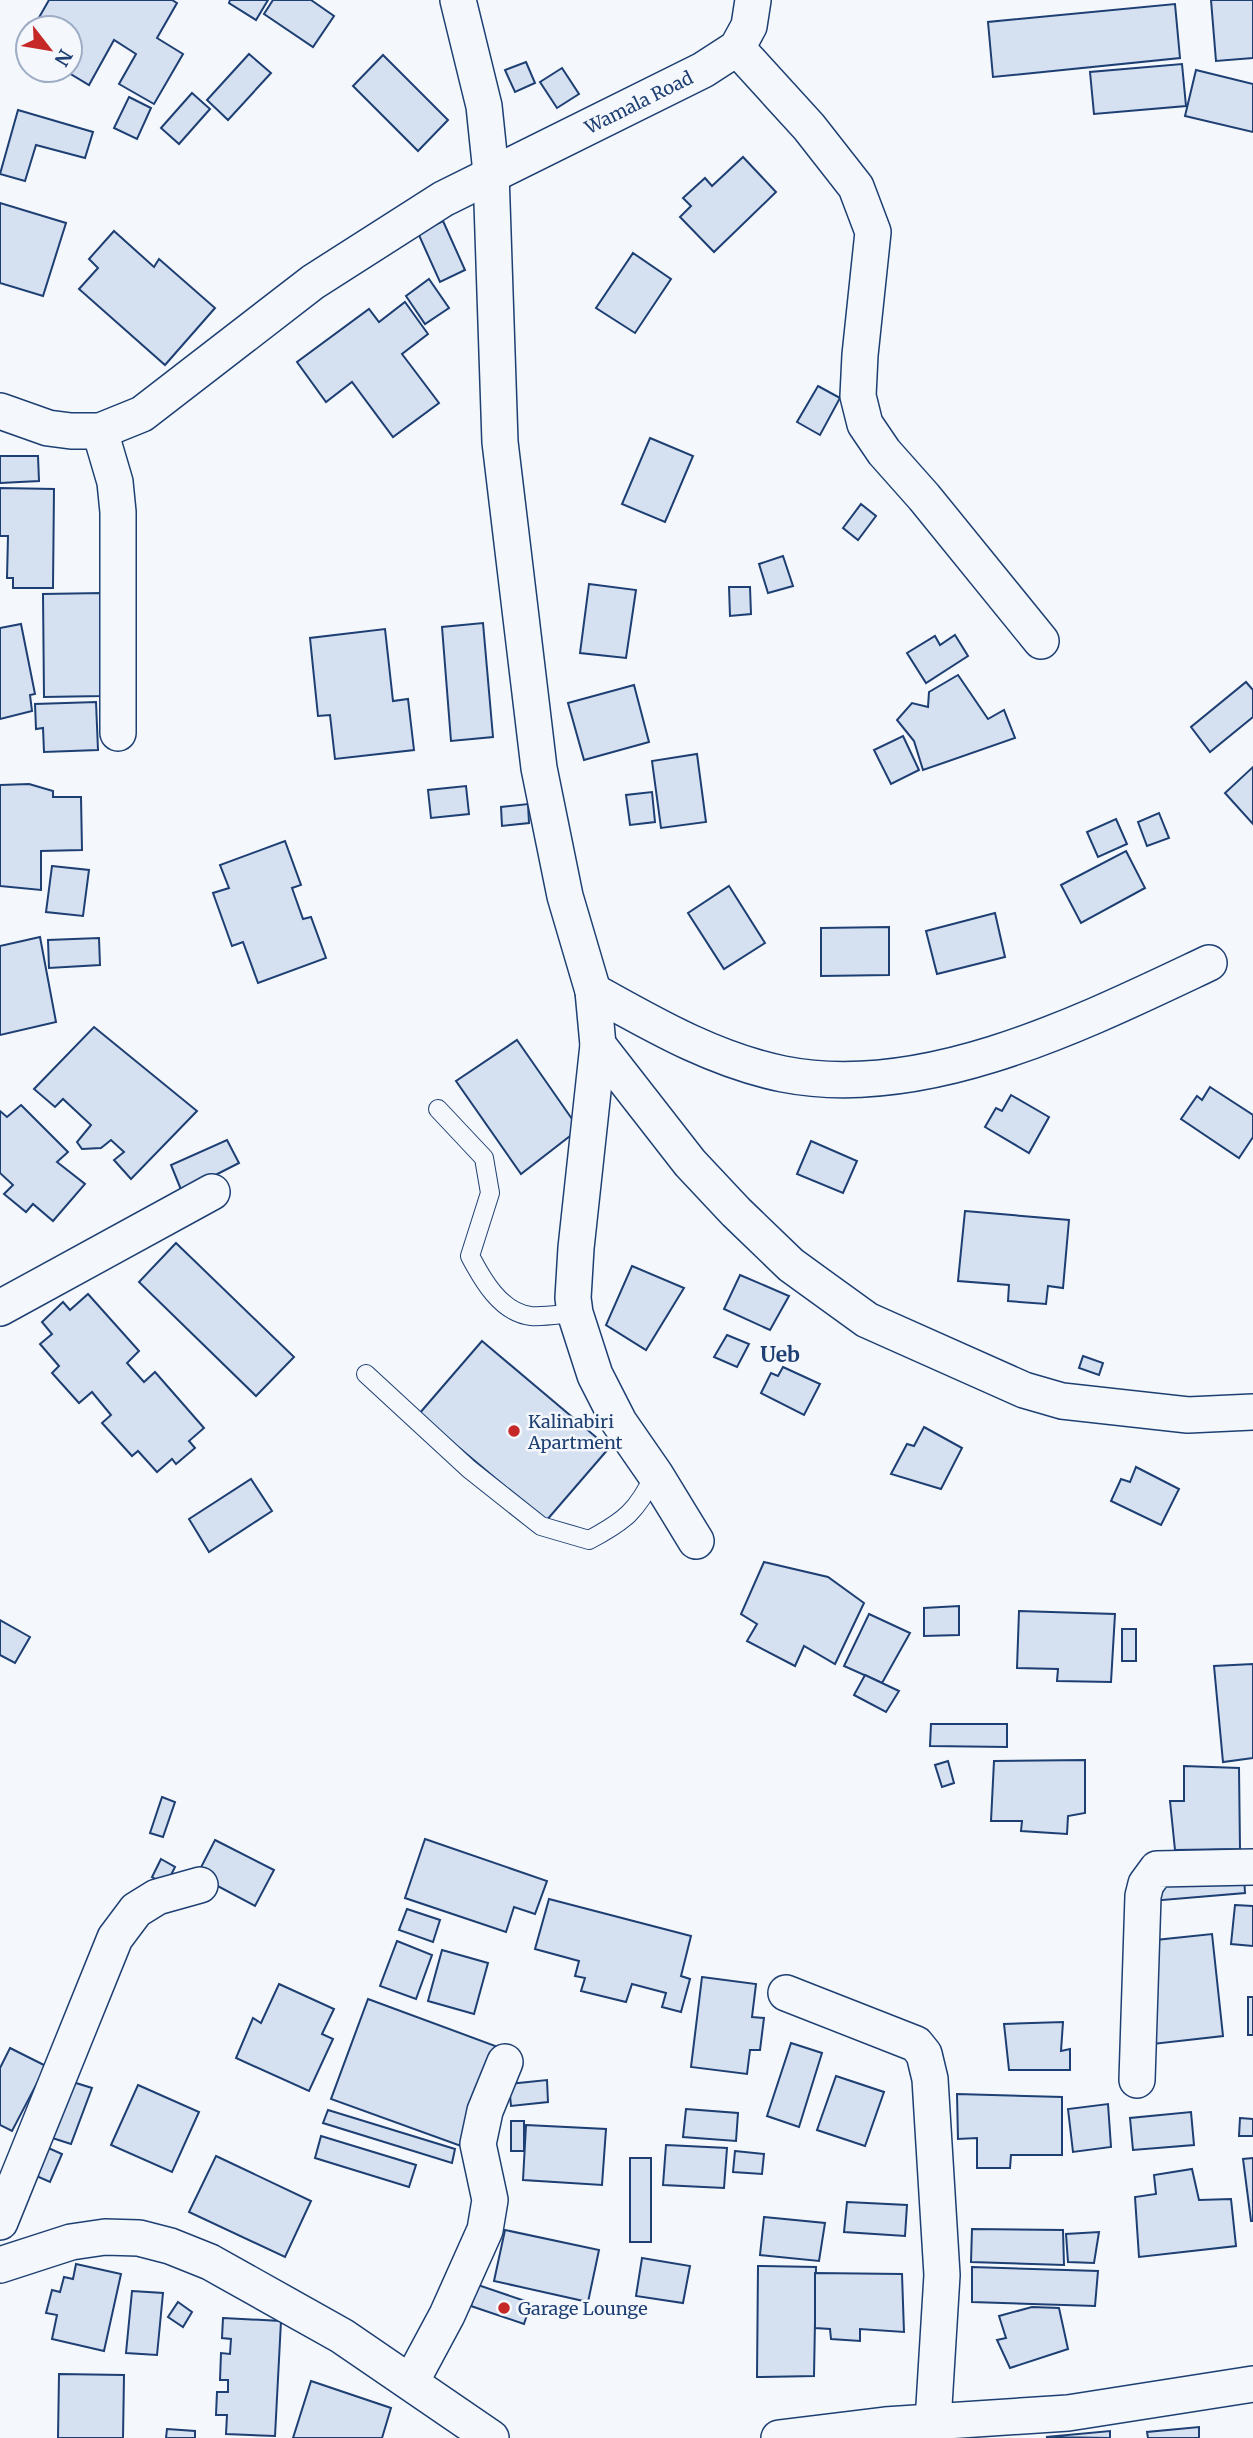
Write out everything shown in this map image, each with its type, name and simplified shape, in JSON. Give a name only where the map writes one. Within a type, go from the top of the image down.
[{"type":"street","points":[[458,0],[484,106],[491,173],[500,442],[537,754],[565,896],[593,991],[598,1045],[576,1248],[573,1298],[575,1313],[595,1375],[619,1422],[696,1541]]},
{"type":"street","points":[[753,0],[749,26],[737,48],[809,127],[856,187],[873,232],[858,396],[865,424],[884,452],[1041,641]]},
{"type":"street","name":"Wamala Road","points":[[100,431],[142,414],[313,282],[443,199],[704,70],[737,48]]},
{"type":"street","points":[[0,411],[48,428],[100,431],[115,482],[118,512],[118,733]]},
{"type":"street","points":[[593,991],[672,1035],[721,1055],[770,1070],[831,1080],[885,1078],[973,1060],[1048,1034],[1105,1012],[1209,963]]},
{"type":"street","points":[[598,1045],[690,1163],[736,1212],[791,1265],[867,1320],[1024,1390],[1062,1401],[1188,1415],[1253,1412]]},
{"type":"street","points":[[0,1308],[212,1192]]},
{"type":"street","points":[[1137,2080],[1143,1896],[1146,1884],[1157,1869],[1253,1867]]},
{"type":"street","points":[[0,2222],[115,1938],[136,1910],[157,1897],[200,1885]]},
{"type":"street","points":[[786,1993],[907,2039],[916,2044],[924,2054],[930,2079],[942,2275],[933,2422]]},
{"type":"street","points":[[411,2382],[447,2315],[485,2230],[490,2200],[478,2144],[485,2112],[505,2062]]},
{"type":"street","points":[[0,2265],[71,2242],[106,2237],[139,2238],[170,2246],[210,2262],[342,2336],[491,2438]]},
{"type":"street","points":[[779,2438],[841,2429],[1068,2413],[1253,2384]]},
{"type":"lane","points":[[438,1109],[484,1158],[490,1193],[470,1256],[485,1285],[510,1308],[528,1316],[575,1313]]},
{"type":"lane","points":[[366,1374],[469,1469],[541,1526],[589,1540],[620,1523],[642,1500],[655,1474]]},
{"type":"building","points":[[49,0],[172,0],[177,3],[157,38],[183,54],[154,104],[119,84],[136,54],[114,40],[89,85],[84,82],[84,14],[41,14]]},
{"type":"building","points":[[230,0],[268,0],[256,20],[229,3]]},
{"type":"building","points":[[273,0],[311,0],[334,16],[313,47],[264,14]]},
{"type":"building","points":[[1211,0],[1253,0],[1253,58],[1216,61]]},
{"type":"building","points":[[1175,4],[1180,58],[993,77],[988,22]]},
{"type":"building","points":[[249,54],[271,73],[228,120],[207,100]]},
{"type":"building","points":[[383,55],[448,120],[418,151],[353,86]]},
{"type":"building","points":[[526,62],[535,83],[515,92],[505,70]]},
{"type":"building","points":[[1182,64],[1186,106],[1094,114],[1090,72]]},
{"type":"building","points":[[562,68],[579,94],[557,108],[540,82]]},
{"type":"building","points":[[1196,70],[1253,84],[1253,132],[1185,116]]},
{"type":"building","points":[[192,93],[210,109],[179,144],[161,128]]},
{"type":"building","points":[[129,97],[151,108],[137,139],[114,128]]},
{"type":"building","points":[[18,110],[93,132],[85,158],[36,145],[25,181],[0,174]]},
{"type":"building","points":[[743,157],[776,192],[714,252],[680,217],[691,206],[683,198],[705,178],[712,186]]},
{"type":"building","points":[[0,203],[66,223],[43,296],[0,283]]},
{"type":"building","points":[[443,221],[465,270],[440,282],[418,233]]},
{"type":"building","points":[[114,231],[154,267],[159,259],[215,308],[165,365],[79,289],[98,268],[89,259]]},
{"type":"building","points":[[633,253],[671,279],[635,333],[596,308]]},
{"type":"building","points":[[429,279],[449,308],[425,324],[406,296]]},
{"type":"building","points":[[405,302],[428,334],[402,354],[439,403],[393,437],[352,382],[326,402],[297,362],[369,309],[379,322]]},
{"type":"building","points":[[818,386],[840,398],[820,435],[797,422]]},
{"type":"building","points":[[650,438],[693,456],[665,522],[622,504]]},
{"type":"building","points":[[0,456],[38,456],[39,481],[0,483]]},
{"type":"building","points":[[0,488],[54,489],[53,588],[13,588],[13,578],[7,578],[8,536],[0,536]]},
{"type":"building","points":[[861,504],[876,516],[858,540],[843,528]]},
{"type":"building","points":[[783,556],[793,586],[768,593],[759,564]]},
{"type":"building","points":[[589,584],[636,590],[626,658],[580,653]]},
{"type":"building","points":[[729,587],[750,587],[751,614],[730,616]]},
{"type":"building","points":[[102,593],[103,696],[44,697],[43,594]]},
{"type":"building","points":[[483,623],[493,737],[451,741],[442,627]]},
{"type":"building","points":[[21,624],[35,694],[30,695],[32,711],[0,719],[0,628]]},
{"type":"building","points":[[385,629],[393,701],[408,699],[414,750],[335,759],[330,715],[318,716],[310,638]]},
{"type":"building","points":[[955,635],[968,656],[926,683],[907,653],[935,636],[940,645]]},
{"type":"building","points":[[958,675],[988,719],[1004,710],[1015,738],[923,770],[914,741],[897,720],[912,703],[928,707],[929,692]]},
{"type":"building","points":[[1246,682],[1253,690],[1253,717],[1210,752],[1191,727]]},
{"type":"building","points":[[634,685],[649,742],[584,760],[568,703]]},
{"type":"building","points":[[96,702],[98,750],[44,752],[43,728],[36,729],[35,704]]},
{"type":"building","points":[[903,736],[919,770],[891,784],[874,750]]},
{"type":"building","points":[[697,754],[706,822],[661,828],[652,761]]},
{"type":"building","points":[[1253,767],[1253,824],[1225,793]]},
{"type":"building","points":[[29,784],[53,791],[53,797],[81,797],[82,850],[41,851],[41,890],[0,886],[0,785]]},
{"type":"building","points":[[466,786],[469,814],[431,818],[428,790]]},
{"type":"building","points":[[652,792],[655,822],[630,825],[626,795]]},
{"type":"building","points":[[528,804],[529,823],[502,826],[501,807]]},
{"type":"building","points":[[1159,813],[1169,838],[1147,846],[1138,822]]},
{"type":"building","points":[[1116,819],[1127,844],[1098,857],[1087,832]]},
{"type":"building","points":[[285,841],[301,885],[292,888],[303,919],[311,917],[326,958],[258,983],[243,942],[232,946],[213,893],[229,888],[220,865]]},
{"type":"building","points":[[1126,851],[1145,888],[1081,923],[1061,885]]},
{"type":"building","points":[[52,866],[89,870],[83,916],[46,912]]},
{"type":"building","points":[[729,886],[765,943],[724,969],[688,913]]},
{"type":"building","points":[[995,913],[1005,957],[937,974],[926,931]]},
{"type":"building","points":[[889,927],[889,975],[821,976],[821,928]]},
{"type":"building","points":[[40,937],[56,1022],[0,1035],[0,946]]},
{"type":"building","points":[[99,938],[100,965],[49,968],[48,940]]},
{"type":"building","points":[[94,1027],[197,1111],[131,1179],[114,1160],[124,1152],[111,1140],[101,1148],[82,1149],[77,1142],[91,1125],[63,1099],[55,1107],[34,1089]]},
{"type":"building","points":[[517,1040],[579,1129],[521,1174],[456,1081]]},
{"type":"building","points":[[1210,1087],[1253,1115],[1253,1137],[1239,1158],[1181,1119],[1197,1096],[1202,1100]]},
{"type":"building","points":[[1011,1095],[1049,1117],[1029,1153],[985,1127],[996,1108],[1002,1111]]},
{"type":"building","points":[[21,1105],[68,1152],[57,1162],[85,1184],[53,1221],[33,1204],[26,1212],[4,1194],[13,1185],[0,1173],[0,1111],[7,1117]]},
{"type":"building","points":[[227,1140],[239,1163],[182,1192],[171,1165]]},
{"type":"building","points":[[811,1141],[857,1161],[843,1193],[797,1174]]},
{"type":"building","points":[[965,1211],[1069,1220],[1063,1288],[1048,1286],[1046,1304],[1008,1301],[1009,1285],[958,1281]]},
{"type":"building","points":[[176,1243],[294,1357],[256,1396],[139,1282]]},
{"type":"building","points":[[632,1266],[684,1288],[646,1350],[606,1325]]},
{"type":"building","points":[[740,1275],[789,1296],[770,1330],[724,1309]]},
{"type":"building","points":[[88,1294],[139,1351],[127,1363],[144,1382],[155,1372],[204,1428],[189,1441],[195,1448],[176,1464],[172,1459],[157,1472],[138,1451],[132,1456],[102,1423],[111,1415],[92,1392],[79,1403],[52,1373],[59,1366],[40,1344],[52,1334],[42,1322],[63,1302],[70,1310]]},
{"type":"building","points":[[727,1335],[749,1344],[737,1367],[714,1357]]},
{"type":"building","name":"Kalinabiri Apartment","points":[[482,1341],[609,1448],[546,1521],[419,1414]]},
{"type":"building","points":[[1083,1356],[1103,1363],[1099,1375],[1079,1368]]},
{"type":"building","points":[[783,1367],[820,1384],[804,1415],[761,1393],[771,1373],[778,1376]]},
{"type":"building","points":[[924,1427],[962,1448],[941,1489],[891,1474],[907,1444],[914,1446]]},
{"type":"building","points":[[1136,1467],[1179,1489],[1161,1525],[1111,1501],[1121,1479],[1130,1482]]},
{"type":"building","points":[[251,1479],[272,1511],[209,1552],[189,1519]]},
{"type":"building","points":[[764,1562],[828,1577],[864,1603],[835,1664],[804,1646],[795,1666],[747,1641],[757,1624],[741,1614]]},
{"type":"building","points":[[959,1606],[959,1635],[924,1636],[924,1608]]},
{"type":"building","points":[[1019,1611],[1115,1614],[1111,1682],[1057,1681],[1058,1669],[1017,1668]]},
{"type":"building","points":[[869,1614],[910,1633],[882,1683],[844,1666]]},
{"type":"building","points":[[0,1620],[30,1637],[15,1663],[0,1655]]},
{"type":"building","points":[[1122,1629],[1136,1629],[1136,1661],[1122,1661]]},
{"type":"building","points":[[1253,1664],[1253,1758],[1223,1762],[1214,1666]]},
{"type":"building","points":[[865,1675],[899,1691],[886,1712],[854,1695]]},
{"type":"building","points":[[931,1724],[1007,1724],[1007,1747],[930,1746]]},
{"type":"building","points":[[1085,1760],[1085,1813],[1068,1816],[1067,1834],[1021,1831],[1022,1821],[991,1821],[994,1761]]},
{"type":"building","points":[[948,1761],[954,1783],[942,1787],[935,1765]]},
{"type":"building","points":[[1184,1766],[1239,1768],[1240,1849],[1175,1850],[1170,1801],[1184,1801]]},
{"type":"building","points":[[162,1797],[175,1802],[163,1837],[150,1833]]},
{"type":"building","points":[[425,1839],[547,1881],[535,1914],[514,1907],[506,1932],[405,1898]]},
{"type":"building","points":[[215,1840],[274,1870],[255,1906],[197,1875]]},
{"type":"building","points":[[161,1859],[175,1867],[166,1885],[152,1877]]},
{"type":"building","points":[[1244,1875],[1245,1893],[1151,1901],[1150,1883]]},
{"type":"building","points":[[549,1899],[691,1936],[681,1976],[690,1979],[681,2012],[662,2007],[666,1993],[632,1984],[626,2002],[581,1991],[585,1978],[575,1976],[579,1961],[535,1949]]},
{"type":"building","points":[[1235,1905],[1253,1906],[1253,1946],[1231,1944]]},
{"type":"building","points":[[407,1909],[440,1920],[433,1942],[399,1930]]},
{"type":"building","points":[[1212,1934],[1223,2036],[1144,2045],[1146,1941]]},
{"type":"building","points":[[397,1941],[432,1955],[416,1999],[380,1986]]},
{"type":"building","points":[[442,1950],[488,1963],[474,2014],[428,2001]]},
{"type":"building","points":[[702,1977],[756,1984],[752,2017],[764,2018],[760,2050],[750,2050],[747,2074],[691,2067]]},
{"type":"building","points":[[279,1984],[334,2009],[322,2034],[333,2039],[309,2091],[236,2058],[253,2018],[261,2023]]},
{"type":"building","points":[[1248,1997],[1253,1997],[1253,2035],[1248,2035]]},
{"type":"building","points":[[368,1999],[498,2047],[461,2146],[331,2099]]},
{"type":"building","points":[[1063,2022],[1061,2051],[1070,2049],[1070,2070],[1009,2070],[1004,2024]]},
{"type":"building","points":[[791,2043],[822,2053],[799,2127],[767,2116]]},
{"type":"building","points":[[10,2048],[46,2066],[12,2131],[0,2125],[0,2068]]},
{"type":"building","points":[[836,2076],[884,2092],[865,2146],[817,2130]]},
{"type":"building","points":[[63,2079],[92,2088],[71,2144],[43,2135]]},
{"type":"building","points":[[547,2080],[548,2102],[511,2106],[509,2084]]},
{"type":"building","points":[[138,2085],[199,2112],[172,2172],[111,2145]]},
{"type":"building","points":[[957,2094],[1062,2097],[1062,2155],[1011,2155],[1010,2168],[977,2168],[977,2138],[958,2139]]},
{"type":"building","points":[[1108,2104],[1111,2147],[1073,2152],[1068,2109]]},
{"type":"building","points":[[686,2109],[738,2113],[736,2141],[683,2137]]},
{"type":"building","points":[[328,2110],[455,2149],[452,2163],[323,2123]]},
{"type":"building","points":[[1191,2112],[1194,2145],[1133,2150],[1130,2118]]},
{"type":"building","points":[[1240,2118],[1253,2119],[1253,2136],[1239,2136]]},
{"type":"building","points":[[511,2121],[524,2121],[524,2151],[511,2151]]},
{"type":"building","points":[[526,2125],[606,2129],[602,2185],[523,2180]]},
{"type":"building","points":[[321,2136],[416,2165],[409,2187],[315,2158]]},
{"type":"building","points":[[37,2143],[62,2154],[50,2182],[25,2171]]},
{"type":"building","points":[[666,2145],[727,2148],[724,2188],[663,2185]]},
{"type":"building","points":[[735,2151],[764,2154],[762,2174],[733,2172]]},
{"type":"building","points":[[216,2156],[311,2201],[285,2257],[189,2212]]},
{"type":"building","points":[[630,2158],[651,2158],[651,2242],[630,2242]]},
{"type":"building","points":[[1253,2158],[1253,2221],[1251,2221],[1243,2159]]},
{"type":"building","points":[[1192,2169],[1199,2200],[1231,2199],[1236,2246],[1139,2257],[1135,2197],[1156,2194],[1154,2175]]},
{"type":"building","points":[[847,2202],[907,2205],[905,2236],[844,2232]]},
{"type":"building","points":[[764,2217],[825,2223],[819,2261],[760,2255]]},
{"type":"building","points":[[972,2229],[1063,2230],[1064,2265],[971,2262]]},
{"type":"building","points":[[505,2230],[599,2250],[588,2302],[494,2281]]},
{"type":"building","points":[[1099,2232],[1094,2263],[1068,2262],[1066,2234]]},
{"type":"building","points":[[642,2258],[690,2266],[683,2303],[636,2296]]},
{"type":"building","points":[[76,2264],[121,2274],[104,2351],[52,2339],[57,2315],[46,2313],[52,2290],[60,2292],[64,2277],[73,2279]]},
{"type":"building","points":[[758,2266],[816,2267],[814,2376],[757,2377]]},
{"type":"building","points":[[972,2267],[1098,2271],[1095,2306],[972,2302]]},
{"type":"building","points":[[815,2273],[902,2274],[904,2332],[860,2329],[860,2341],[831,2339],[830,2329],[815,2328]]},
{"type":"building","points":[[478,2285],[531,2303],[524,2324],[471,2306]]},
{"type":"building","points":[[132,2291],[163,2293],[157,2355],[126,2353]]},
{"type":"building","points":[[178,2302],[192,2312],[183,2327],[168,2317]]},
{"type":"building","points":[[1032,2307],[1059,2308],[1068,2349],[1010,2368],[997,2340],[1006,2338],[999,2316]]},
{"type":"building","points":[[223,2318],[281,2321],[275,2436],[226,2434],[227,2415],[216,2415],[217,2392],[228,2392],[228,2380],[220,2380],[221,2353],[230,2354],[231,2339],[222,2338]]},
{"type":"building","points":[[59,2374],[124,2375],[123,2438],[58,2438]]},
{"type":"building","points":[[311,2381],[391,2408],[382,2438],[293,2438]]},
{"type":"building","points":[[1199,2427],[1199,2438],[1148,2438],[1147,2432]]},
{"type":"building","points":[[167,2429],[195,2431],[195,2438],[166,2438]]},
{"type":"building","points":[[1110,2431],[1110,2438],[1046,2437]]},
{"type":"place","name":"Kalinabiri Apartment","points":[[514,1431]]},
{"type":"place","name":"Garage Lounge","points":[[504,2308]]},
{"type":"district","name":"Ueb","points":[[780,1354]]}]
